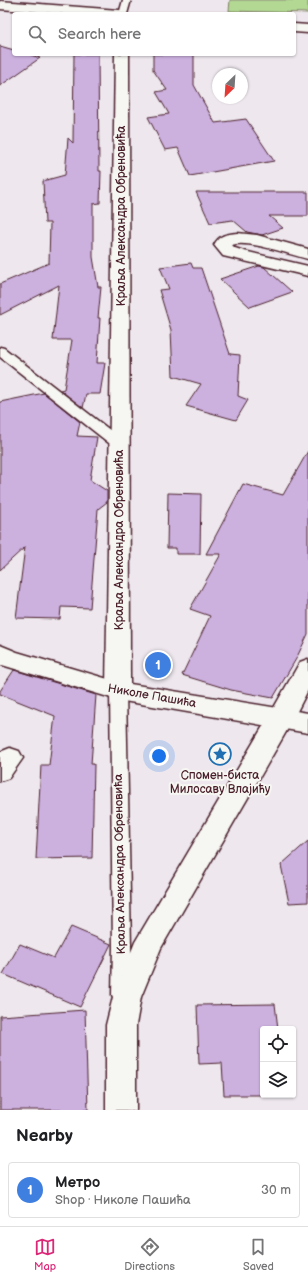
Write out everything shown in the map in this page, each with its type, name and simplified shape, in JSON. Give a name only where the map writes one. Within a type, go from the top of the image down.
[{"type":"street","points":[[0,5],[93,12]]},
{"type":"street","points":[[296,28],[308,29]]},
{"type":"street","name":"Краља Александра Обреновића","points":[[118,692],[122,56]]},
{"type":"street","name":"Николе Пашића","points":[[0,654],[10,659],[118,692],[308,723]]},
{"type":"street","name":"Краља Александра Обреновића","points":[[121,1110],[121,1025],[127,997],[149,942],[281,718],[308,668]]},
{"type":"lane","points":[[123,12],[127,0]]},
{"type":"lane","points":[[0,351],[119,444]]},
{"type":"lane","name":"Краља Александра Обреновића","points":[[118,692],[122,948],[121,1025]]},
{"type":"green space","points":[[230,0],[308,0],[308,13],[229,11]]},
{"type":"building","points":[[0,46],[12,49],[12,56],[34,56],[40,58],[0,86]]},
{"type":"building","points":[[74,56],[98,56],[99,171],[101,171],[100,203],[93,204],[93,257],[98,287],[101,287],[98,318],[100,318],[97,363],[105,363],[100,394],[86,394],[83,408],[60,390],[64,389],[72,340],[53,340],[59,285],[0,315],[0,284],[49,263],[50,223],[45,223],[43,181],[65,175],[68,138],[73,143]]},
{"type":"building","points":[[153,56],[194,56],[194,85],[215,123],[246,119],[274,161],[190,176],[178,148],[165,150],[148,117],[169,114],[156,92],[167,90],[153,70]]},
{"type":"building","points":[[196,192],[308,192],[308,216],[269,216],[283,228],[262,235],[247,232],[233,220],[210,223]]},
{"type":"building","points":[[191,263],[193,268],[201,268],[230,354],[240,355],[238,396],[248,400],[236,420],[186,406],[201,384],[173,376],[171,330],[159,290],[169,289],[160,267]]},
{"type":"building","points":[[259,266],[264,267],[292,292],[250,307],[220,279]]},
{"type":"building","points":[[44,393],[80,422],[77,436],[97,437],[90,480],[107,491],[107,502],[98,509],[90,608],[61,607],[60,619],[16,618],[25,547],[0,570],[0,402]]},
{"type":"building","points":[[308,451],[308,634],[296,659],[273,698],[231,690],[182,675],[210,616],[190,609],[221,554],[206,554],[243,484],[283,495]]},
{"type":"building","points":[[168,493],[201,494],[200,554],[176,554],[176,548],[167,548]]},
{"type":"building","points":[[14,670],[96,695],[91,764],[94,764],[92,858],[36,859],[41,765],[49,765],[55,716],[0,694],[0,691]]},
{"type":"building","points":[[308,841],[308,902],[289,903],[281,865]]},
{"type":"building","points":[[71,927],[111,944],[80,1007],[3,974],[20,944],[54,958]]},
{"type":"building","points":[[275,1004],[278,1026],[260,1026],[260,1095],[224,1095],[222,1063],[199,1064],[197,1005]]},
{"type":"building","points":[[85,1010],[88,1110],[0,1110],[0,1016]]},
{"type":"place","name":"Метро","points":[[158,665]]},
{"type":"place","name":"Спомен-биста Милосаву Влајићу","points":[[220,754]]}]
